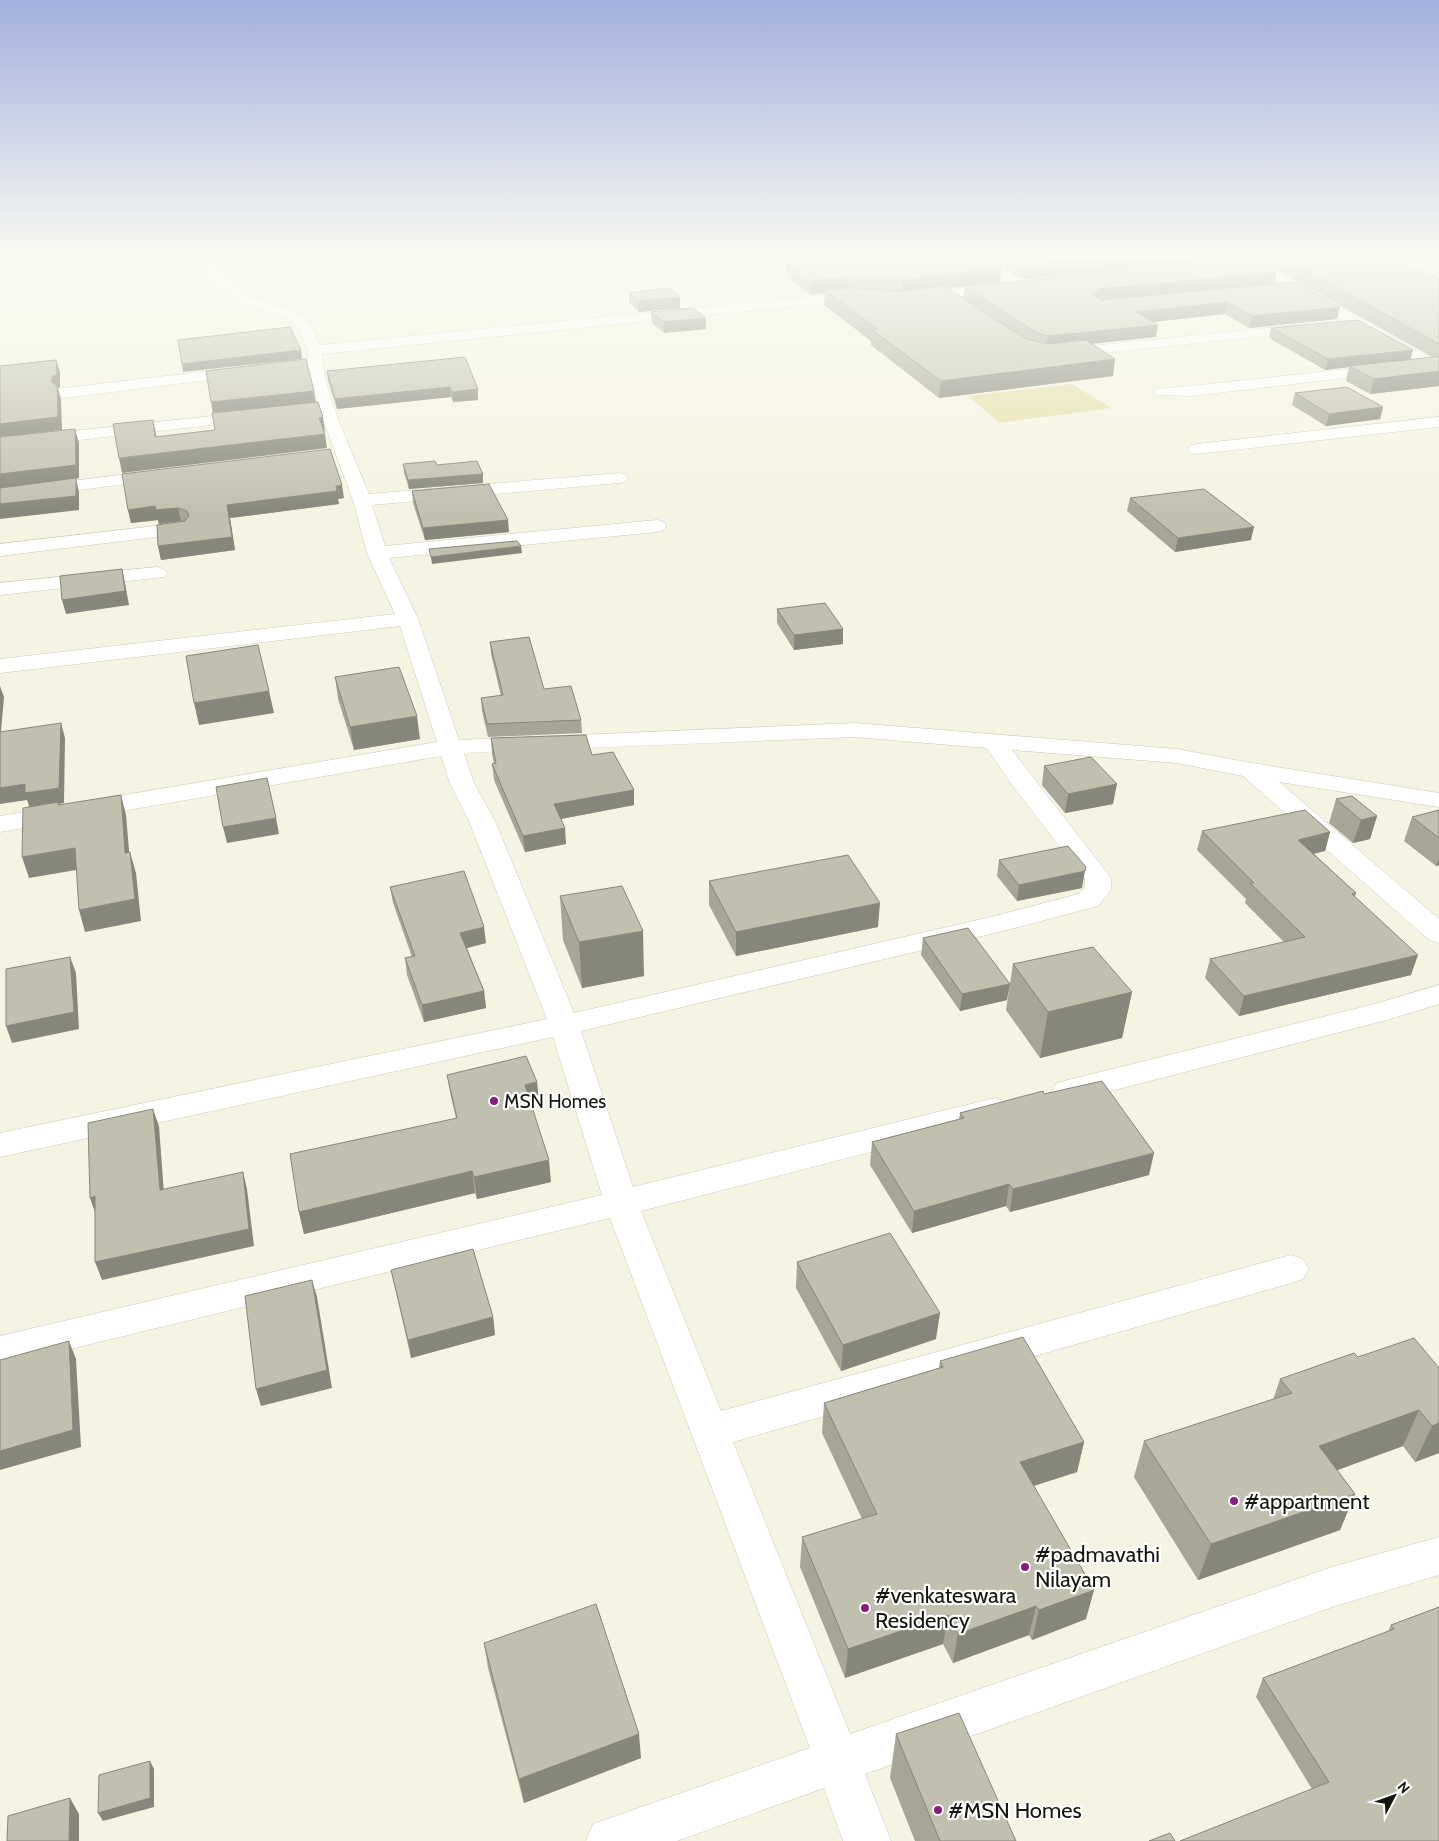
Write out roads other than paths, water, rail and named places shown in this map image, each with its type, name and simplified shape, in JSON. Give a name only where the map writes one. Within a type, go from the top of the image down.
[{"type":"street","points":[[311,344],[327,409],[362,500],[377,554],[408,619],[462,783],[482,821],[564,1025],[622,1203],[867,1841]]},
{"type":"street","points":[[296,366],[315,357],[431,344]]},
{"type":"street","points":[[1046,354],[1148,344]]},
{"type":"street","points":[[1395,344],[1436,367]]},
{"type":"street","points":[[1162,392],[1191,391],[1436,367]]},
{"type":"street","points":[[64,393],[257,370]]},
{"type":"street","points":[[307,411],[327,409]]},
{"type":"street","points":[[0,444],[268,416]]},
{"type":"street","points":[[1197,449],[1439,422]]},
{"type":"street","points":[[324,455],[343,453]]},
{"type":"street","points":[[0,495],[176,473]]},
{"type":"street","points":[[362,500],[619,478]]},
{"type":"street","points":[[377,554],[657,526]]},
{"type":"street","points":[[0,550],[180,529]]},
{"type":"street","points":[[0,589],[156,573]]},
{"type":"street","points":[[0,666],[408,619]]},
{"type":"street","points":[[0,824],[450,747],[855,730],[1177,756],[1250,770],[1439,800]]},
{"type":"street","points":[[0,1145],[564,1025],[997,924],[1088,900],[1098,890],[1098,878],[1021,780],[994,741]]},
{"type":"street","points":[[1250,770],[1439,934]]},
{"type":"street","points":[[0,1351],[622,1203],[1436,998]]},
{"type":"street","points":[[711,1431],[1291,1269]]},
{"type":"street","points":[[610,1841],[1332,1587],[1439,1556]]},
{"type":"place","name":"MSN Homes","points":[[494,1101]]},
{"type":"place","name":"#appartment","points":[[1234,1501]]},
{"type":"place","name":"#padmavathi Nilayam","points":[[1025,1567]]},
{"type":"place","name":"#venkateswara Residency","points":[[865,1608]]},
{"type":"place","name":"#MSN Homes","points":[[938,1810]]}]
